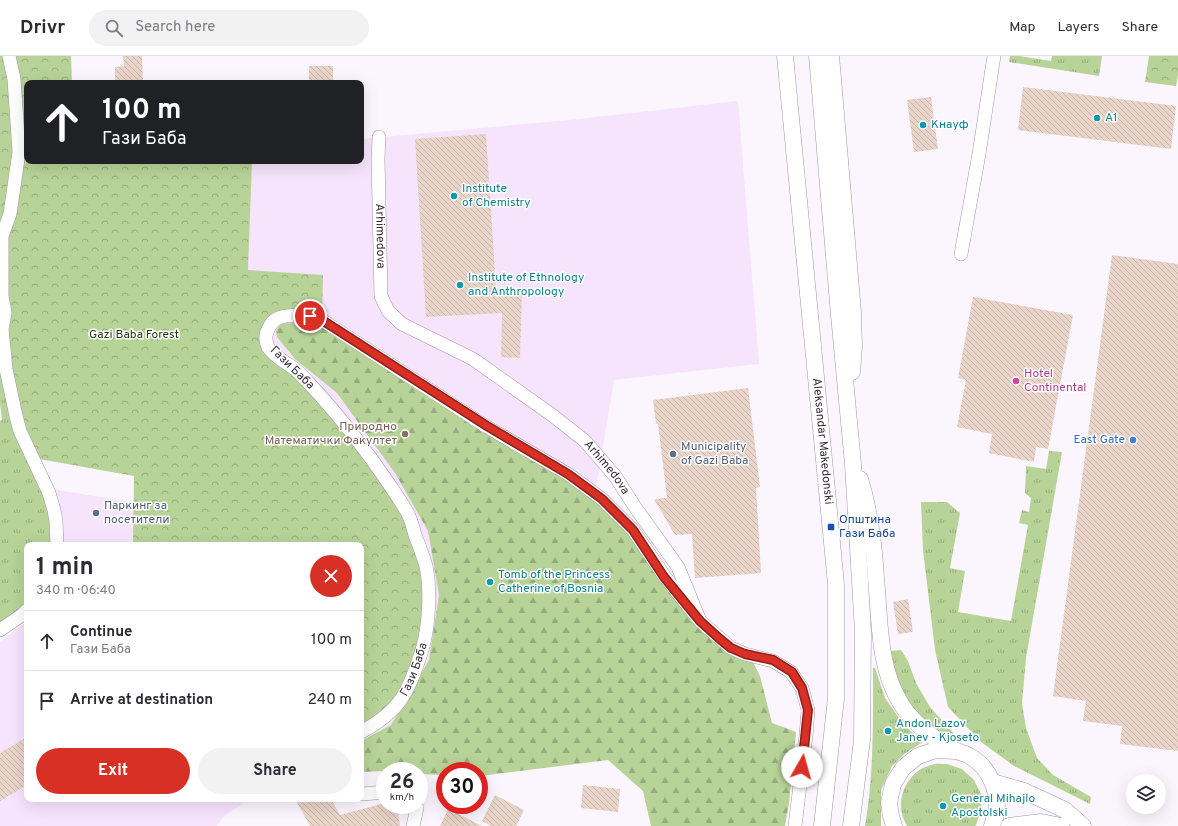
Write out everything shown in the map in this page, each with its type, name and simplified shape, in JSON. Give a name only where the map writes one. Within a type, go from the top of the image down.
[{"type":"street","points":[[9,56],[14,79],[19,152],[10,214],[2,236],[2,296],[5,313],[2,329],[6,370],[16,416],[20,431],[49,493],[56,522],[56,542]]},
{"type":"street","name":"Aleksandar Makedonski","points":[[785,56],[836,584],[836,698],[822,826]]},
{"type":"street","points":[[817,56],[838,315],[853,464],[863,632],[862,740],[851,826]]},
{"type":"street","points":[[831,56],[853,312],[854,347],[852,374],[847,395]]},
{"type":"street","points":[[961,254],[979,154],[994,56]]},
{"type":"street","name":"Arhimedova","points":[[379,137],[378,158],[381,296],[388,311],[402,324],[473,359],[585,440],[615,476],[635,507],[678,567],[700,621],[731,648],[745,654],[773,660],[792,672],[802,688],[808,710],[795,826]]},
{"type":"street","name":"Гази Баба","points":[[364,730],[389,714],[400,701],[409,686],[415,671],[425,636],[428,613],[426,568],[407,512],[375,464],[319,394],[295,369],[280,360],[268,347],[265,339],[267,331],[274,321],[283,317],[298,315],[310,316],[322,320],[487,426],[568,474],[602,499],[633,530],[664,577],[700,621]]},
{"type":"street","points":[[853,464],[860,478],[866,500],[873,547],[884,662],[891,686],[900,704],[912,718],[932,736],[955,751],[971,757],[984,768],[993,782],[997,798],[996,815],[992,826]]},
{"type":"street","points":[[0,630],[24,613]]},
{"type":"street","points":[[886,826],[893,784],[903,768],[918,756],[936,750],[955,751]]},
{"type":"street","points":[[993,782],[1024,791],[1065,810],[1083,826]]},
{"type":"street","points":[[364,794],[376,793]]},
{"type":"street","points":[[889,803],[894,826]]},
{"type":"street","points":[[818,826],[824,807]]},
{"type":"street","points":[[413,826],[416,814]]},
{"type":"street","points":[[1009,826],[1041,822],[1061,826]]},
{"type":"shaded area","name":"Природно Математички Факултет","points":[[738,101],[759,364],[614,380],[571,636],[364,767],[364,542],[60,542],[51,489],[198,513],[227,164],[364,164],[364,139],[569,120]]},
{"type":"shaded area","points":[[24,623],[24,802],[246,802],[223,817],[217,826],[0,826],[0,642]]},
{"type":"green space","name":"Gazi Baba Forest","points":[[0,56],[71,56],[72,80],[24,80],[24,164],[252,164],[248,270],[323,275],[322,320],[283,317],[265,339],[295,369],[407,512],[427,589],[414,673],[389,712],[364,726],[364,542],[133,542],[134,476],[39,459],[33,460],[0,346]]},
{"type":"green space","points":[[1010,56],[1051,61],[1052,56],[1102,56],[1099,76],[1009,62]]},
{"type":"green space","points":[[1149,56],[1178,56],[1178,75],[1176,86],[1145,82]]},
{"type":"green space","points":[[281,323],[318,324],[576,485],[611,515],[639,546],[692,621],[715,642],[753,662],[760,676],[772,723],[796,732],[789,803],[785,826],[651,826],[643,791],[608,760],[488,775],[488,762],[436,762],[436,775],[428,774],[428,762],[376,762],[376,771],[364,772],[364,739],[391,725],[429,660],[439,595],[428,531],[395,473],[337,393],[295,359],[277,337],[276,331]]},
{"type":"green space","points":[[0,346],[42,478],[56,542],[24,542],[24,612],[0,630],[0,421],[2,420],[0,403]]},
{"type":"green space","points":[[1049,451],[1062,452],[1026,658],[1022,703],[1026,728],[1037,758],[1053,775],[1091,797],[1090,804],[1014,766],[981,742],[948,707],[935,650],[923,550],[921,502],[947,502],[960,513],[950,568],[965,571],[958,612],[1011,621],[1028,525],[1019,523],[1022,510],[1029,512],[1031,498],[1025,493],[1026,466],[1046,469]]},
{"type":"green space","points":[[901,650],[908,661],[916,683],[930,707],[954,734],[953,737],[934,729],[908,703],[894,672],[890,651]]},
{"type":"green space","points":[[873,668],[875,668],[885,698],[904,725],[923,742],[904,754],[892,766],[881,790],[881,826],[865,826],[870,787],[873,728]]},
{"type":"green space","points":[[935,764],[947,764],[962,769],[974,780],[981,794],[981,810],[976,825],[907,826],[902,816],[901,799],[903,791],[911,777],[924,768]]},
{"type":"building","points":[[123,56],[142,56],[143,80],[115,80],[115,67],[124,66]]},
{"type":"building","points":[[309,66],[333,66],[333,80],[309,80]]},
{"type":"building","name":"A1","points":[[1023,87],[1176,106],[1171,149],[1018,130]]},
{"type":"building","name":"Кнауф","points":[[931,97],[938,149],[914,152],[907,100]]},
{"type":"building","points":[[486,134],[496,288],[522,289],[520,358],[501,357],[502,313],[426,317],[415,139]]},
{"type":"building","name":"East Gate","points":[[1112,255],[1178,264],[1178,751],[1120,744],[1122,726],[1083,721],[1086,701],[1053,696]]},
{"type":"building","name":"Hotel Continental","points":[[973,297],[1073,315],[1048,449],[1036,447],[1034,462],[989,453],[992,434],[957,427],[966,380],[958,378]]},
{"type":"building","points":[[748,388],[760,487],[756,488],[761,573],[695,578],[692,534],[675,535],[654,499],[667,498],[658,424],[656,424],[653,400]]},
{"type":"building","points":[[908,599],[913,632],[898,634],[893,602]]},
{"type":"building","points":[[24,739],[24,787],[0,801],[0,753]]},
{"type":"building","points":[[583,785],[620,789],[618,812],[581,808]]},
{"type":"building","points":[[495,795],[524,810],[516,826],[491,826],[482,821],[486,814],[488,814],[488,809]]},
{"type":"building","points":[[297,802],[333,802],[340,815],[376,805],[376,814],[398,814],[400,826],[310,826]]},
{"type":"building","points":[[446,814],[458,814],[482,826],[440,826]]},
{"type":"place","name":"A1","points":[[1097,118]]},
{"type":"place","name":"Кнауф","points":[[923,125]]},
{"type":"place","name":"Institute of Chemistry","points":[[454,196]]},
{"type":"place","name":"Institute of Ethnology and Anthropology","points":[[460,285]]},
{"type":"place","name":"Hotel Continental","points":[[1016,381]]},
{"type":"place","name":"Природно Математички Факултет","points":[[405,434]]},
{"type":"place","name":"East Gate","points":[[1133,440]]},
{"type":"place","name":"Municipality of Gazi Baba","points":[[673,454]]},
{"type":"place","name":"Паркинг за посетители","points":[[96,513]]},
{"type":"place","name":"Општина Гази Баба","points":[[831,527]]},
{"type":"place","name":"Tomb of the Princess Catherine of Bosnia","points":[[490,582]]},
{"type":"place","name":"Andon Lazov Janev - Kjoseto","points":[[888,731]]},
{"type":"place","name":"General Mihajlo Apostolski","points":[[943,806]]},
{"type":"route","points":[[310,316],[322,320],[487,426],[568,474],[602,499],[633,530],[664,577],[700,621],[731,648],[745,654],[773,660],[792,672],[802,688],[808,710],[802,767]]}]
